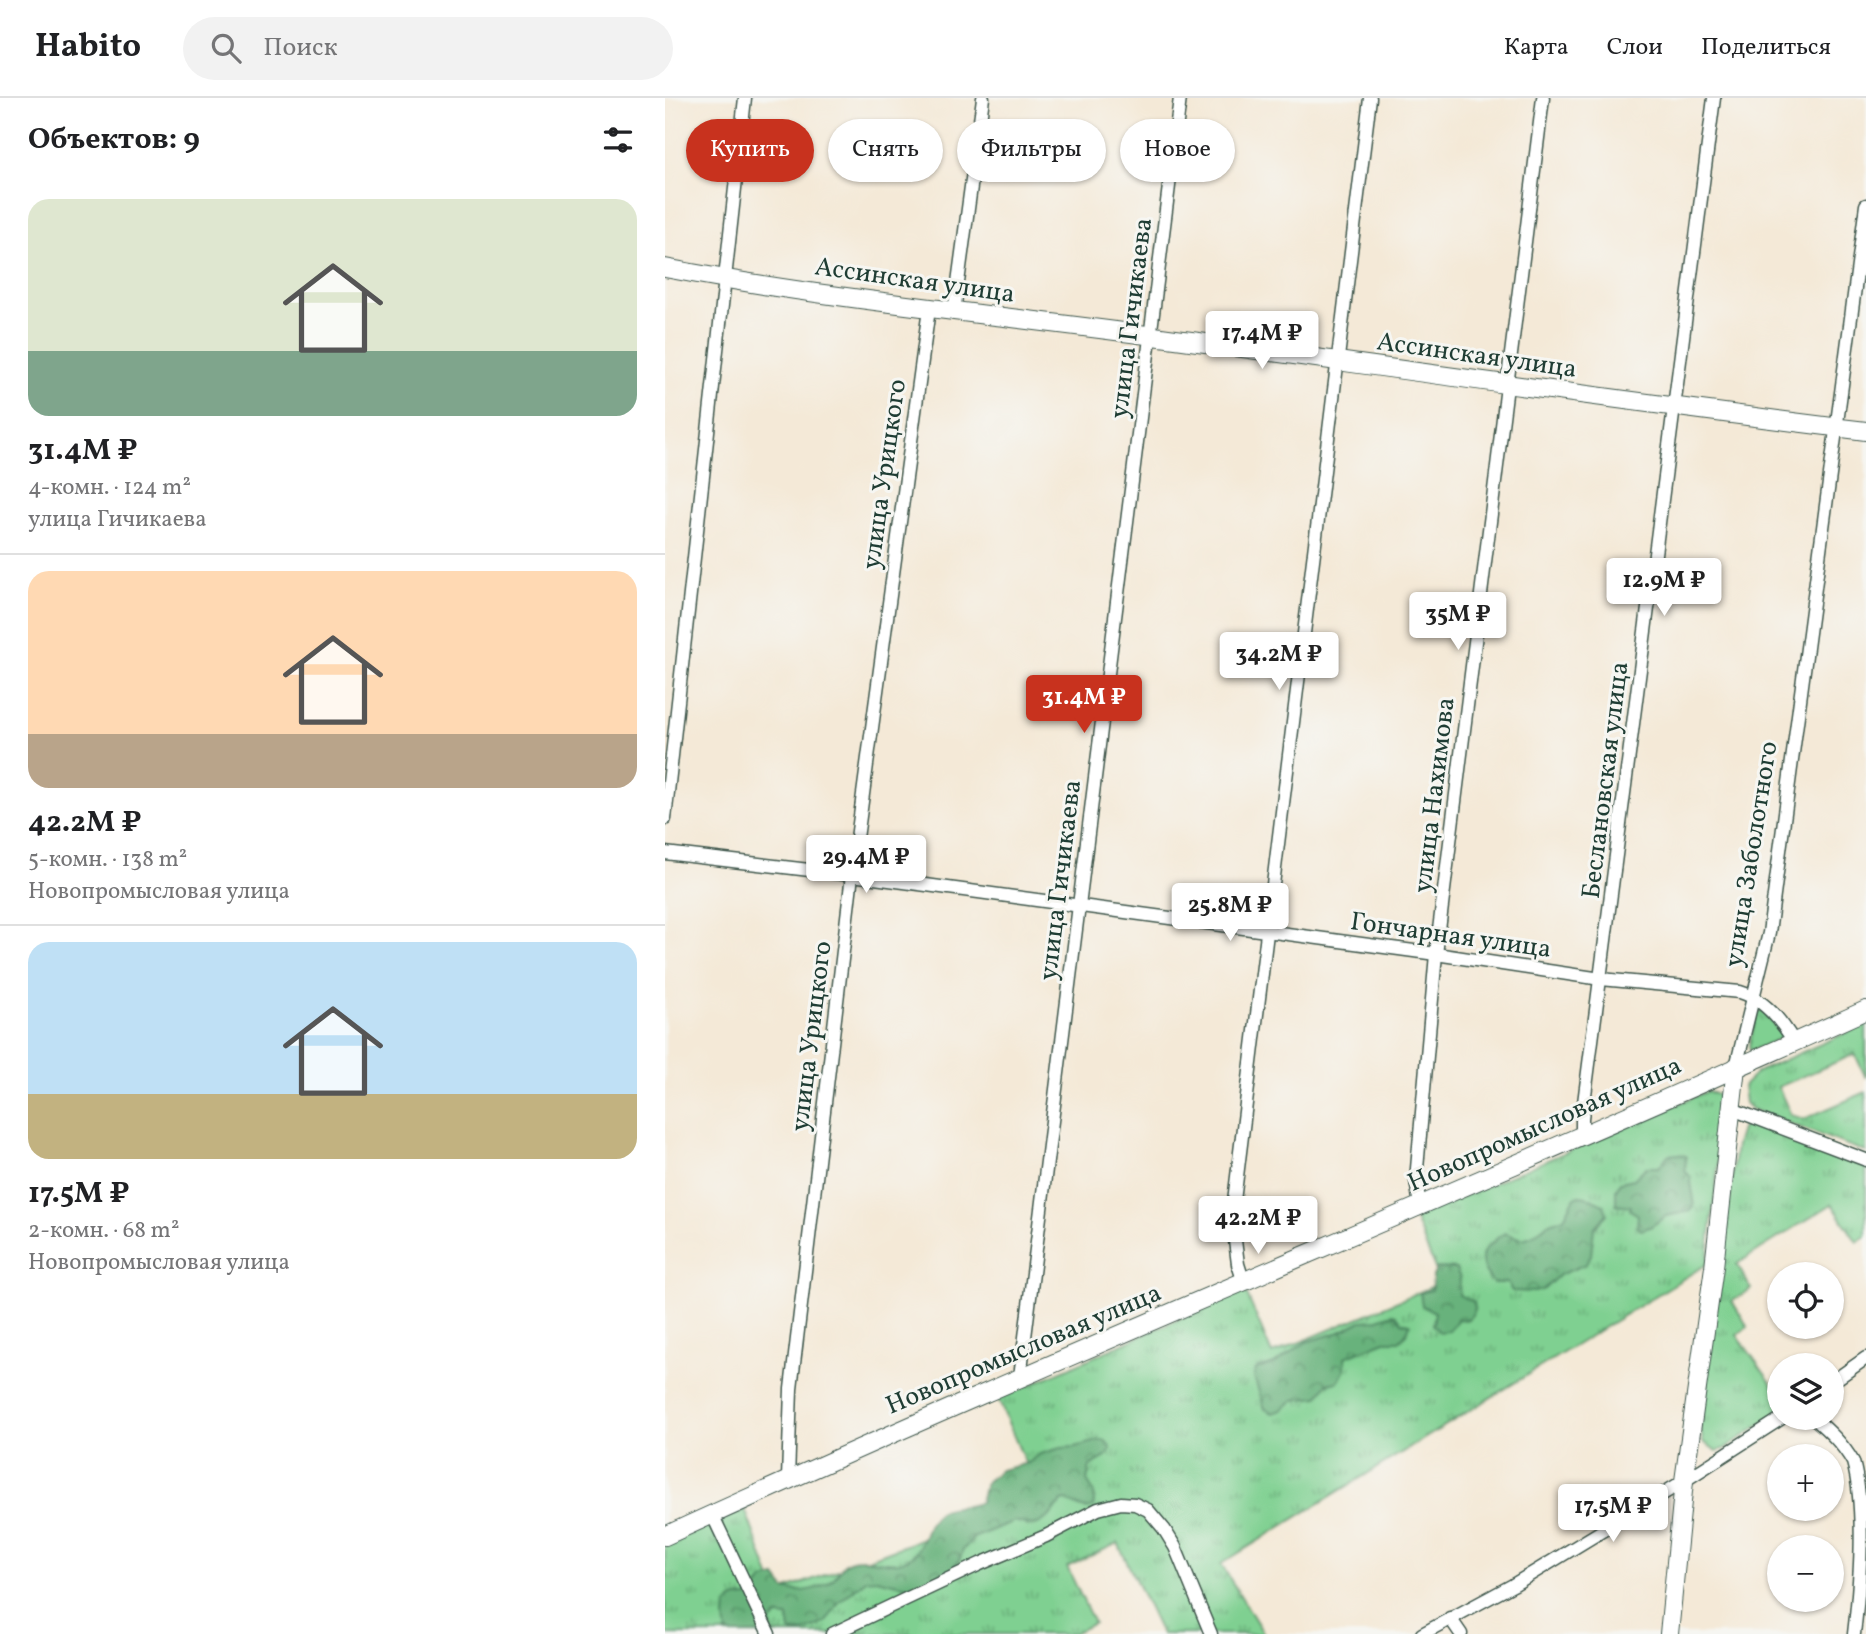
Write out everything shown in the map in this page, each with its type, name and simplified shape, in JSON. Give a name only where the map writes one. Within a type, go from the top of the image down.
[{"type":"street","points":[[665,819],[745,98]]},
{"type":"street","points":[[954,312],[983,98]]},
{"type":"street","name":"улица Гичикаева","points":[[1020,1377],[1180,98]]},
{"type":"street","points":[[1244,1283],[1238,1264],[1232,1217],[1370,98]]},
{"type":"street","name":"улица Нахимова","points":[[1420,1206],[1416,1180],[1436,954],[1543,98]]},
{"type":"street","name":"Беслановская улица","points":[[1582,1135],[1582,1118],[1714,98]]},
{"type":"street","name":"улица Заболотного","points":[[1669,1634],[1684,1481],[1733,1109],[1735,1067],[1769,933],[1866,205]]},
{"type":"street","name":"Ассинская улица","points":[[665,268],[929,309],[1866,431]]},
{"type":"street","name":"улица Урицкого","points":[[788,1479],[791,1389],[852,875],[929,309]]},
{"type":"street","name":"Гончарная улица","points":[[665,853],[852,875],[1601,979],[1740,992],[1753,996]]},
{"type":"street","points":[[1753,996],[1773,1014],[1794,1042]]},
{"type":"street","name":"Новопромысловая улица","points":[[665,1536],[1020,1377],[1244,1283],[1866,1010]]},
{"type":"street","points":[[1733,1109],[1866,1160]]},
{"type":"street","points":[[1844,1374],[1866,1358]]},
{"type":"street","points":[[1422,1634],[1513,1585],[1767,1428]]},
{"type":"street","points":[[1828,1430],[1853,1463],[1863,1492],[1865,1523],[1854,1634]]},
{"type":"street","points":[[832,1634],[1046,1536],[1098,1509],[1121,1503],[1135,1504],[1148,1510],[1164,1529],[1175,1547],[1211,1634]]},
{"type":"street","points":[[712,1514],[769,1634]]},
{"type":"street","points":[[1450,1618],[1461,1634]]},
{"type":"green space","points":[[1762,1010],[1784,1037],[1751,1051],[1749,1046],[1757,1014]]},
{"type":"green space","points":[[1866,1024],[1866,1078],[1855,1054],[1778,1087],[1791,1115],[1804,1119],[1866,1092],[1866,1152],[1751,1109],[1745,1103],[1743,1086],[1757,1072]]},
{"type":"green space","points":[[1708,1091],[1720,1096],[1725,1102],[1707,1264],[1221,1564],[1264,1634],[1161,1634],[1118,1543],[1067,1567],[1094,1623],[1072,1634],[665,1634],[665,1544],[745,1509],[776,1593],[911,1543],[1036,1488],[998,1399],[1245,1290],[1272,1354],[1441,1283],[1414,1217]]},
{"type":"green space","points":[[1748,1122],[1759,1122],[1866,1164],[1866,1236],[1857,1242],[1832,1204],[1737,1264],[1751,1289],[1732,1301],[1748,1327],[1737,1335],[1767,1377],[1767,1421],[1717,1451],[1703,1442],[1700,1425],[1736,1145],[1741,1129]]},
{"type":"green space","points":[[1668,1155],[1686,1156],[1685,1170],[1691,1178],[1693,1207],[1691,1211],[1666,1216],[1641,1230],[1637,1227],[1638,1215],[1630,1210],[1631,1206],[1616,1204],[1616,1190],[1620,1182],[1634,1179],[1646,1167],[1659,1167]]},
{"type":"green space","points":[[1575,1197],[1604,1205],[1607,1214],[1594,1228],[1591,1255],[1586,1264],[1559,1275],[1544,1289],[1535,1292],[1512,1291],[1507,1283],[1493,1283],[1482,1263],[1486,1248],[1505,1233],[1522,1239],[1532,1236],[1547,1224],[1564,1218]]},
{"type":"green space","points":[[1437,1268],[1456,1269],[1460,1278],[1459,1295],[1474,1302],[1475,1307],[1471,1317],[1467,1320],[1458,1319],[1449,1331],[1439,1332],[1433,1325],[1435,1312],[1422,1306],[1420,1293],[1432,1290],[1433,1276]]},
{"type":"green space","points":[[1392,1314],[1402,1322],[1410,1324],[1407,1334],[1399,1341],[1385,1341],[1345,1357],[1345,1368],[1337,1382],[1327,1384],[1318,1397],[1294,1400],[1282,1410],[1273,1413],[1265,1409],[1254,1377],[1256,1369],[1274,1364],[1306,1342],[1340,1332],[1361,1321],[1375,1320]]},
{"type":"green space","points":[[1106,1441],[1111,1449],[1106,1457],[1090,1466],[1087,1481],[1094,1493],[1093,1507],[1083,1508],[1067,1500],[1062,1501],[1049,1517],[1038,1524],[1028,1525],[1014,1521],[973,1538],[950,1571],[915,1588],[876,1579],[866,1580],[839,1602],[826,1622],[804,1632],[790,1631],[788,1617],[778,1616],[771,1622],[771,1634],[724,1634],[727,1632],[726,1607],[733,1600],[748,1597],[764,1580],[776,1577],[785,1589],[804,1591],[831,1581],[849,1561],[863,1559],[900,1562],[918,1549],[930,1523],[939,1512],[980,1502],[985,1483],[1001,1470],[1028,1463],[1040,1454]]}]
